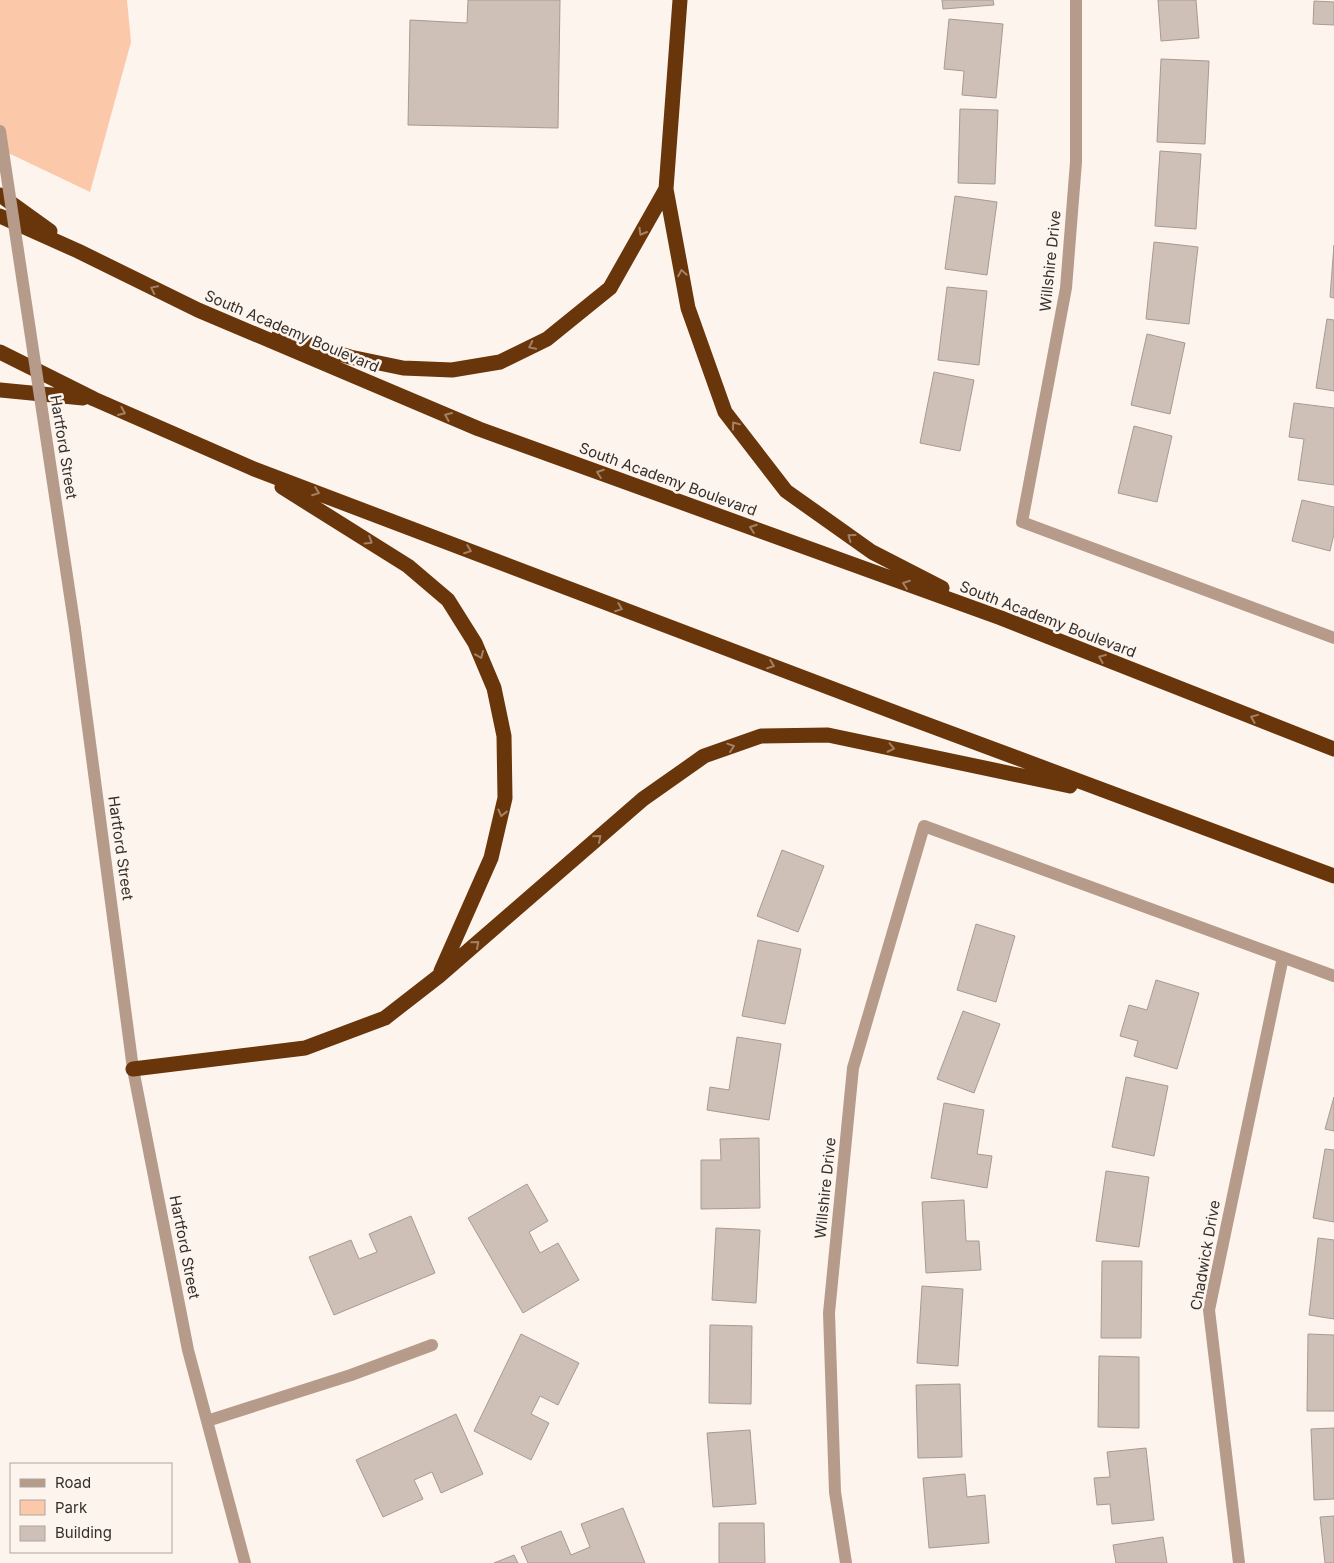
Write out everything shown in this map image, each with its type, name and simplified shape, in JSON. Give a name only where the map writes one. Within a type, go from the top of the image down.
[{"type":"highway","points":[[680,0],[666,189],[688,308],[725,412],[786,491],[872,552],[1001,618]]},
{"type":"highway","points":[[198,310],[350,357],[403,368],[452,370],[500,362],[547,339],[610,288],[666,189]]},
{"type":"highway","points":[[0,195],[78,251]]},
{"type":"highway","name":"South Academy Boulevard","points":[[0,216],[78,251],[198,310],[480,429],[1001,618],[1334,750]]},
{"type":"highway","points":[[0,352],[94,400],[254,469],[1334,876]]},
{"type":"highway","points":[[0,390],[94,400]]},
{"type":"highway","points":[[254,469],[408,566],[448,600],[475,643],[494,688],[504,736],[505,798],[491,858],[439,976]]},
{"type":"highway","points":[[134,1068],[305,1048],[384,1018],[439,976],[642,799],[704,756],[761,736],[828,735],[1120,796]]},
{"type":"street","name":"Willshire Drive","points":[[1076,0],[1076,162],[1066,288],[1022,522],[1334,638]]},
{"type":"street","name":"Hartford Street","points":[[0,131],[75,629],[134,1068],[188,1350],[245,1563]]},
{"type":"street","name":"Willshire Drive","points":[[846,1563],[835,1492],[829,1313],[853,1068],[924,826],[1283,957]]},
{"type":"street","points":[[1283,957],[1334,976]]},
{"type":"street","name":"Chadwick Drive","points":[[1239,1563],[1209,1310],[1283,957]]},
{"type":"street","points":[[207,1421],[352,1375],[432,1345]]},
{"type":"green space","points":[[0,0],[127,0],[131,42],[90,192],[0,149]]},
{"type":"building","points":[[468,0],[560,0],[558,128],[408,125],[410,20],[467,23]]},
{"type":"building","points":[[942,0],[993,0],[994,5],[943,9]]},
{"type":"building","points":[[1158,0],[1196,0],[1199,38],[1161,41]]},
{"type":"building","points":[[1314,1],[1334,2],[1334,25],[1313,24]]},
{"type":"building","points":[[949,19],[1003,24],[996,98],[962,95],[964,71],[944,69]]},
{"type":"building","points":[[1161,59],[1209,61],[1205,144],[1157,142]]},
{"type":"building","points":[[960,109],[998,110],[995,184],[958,183]]},
{"type":"building","points":[[1160,151],[1201,154],[1196,229],[1155,226]]},
{"type":"building","points":[[955,196],[997,202],[987,275],[945,269]]},
{"type":"building","points":[[1154,242],[1198,247],[1189,324],[1146,319]]},
{"type":"building","points":[[1334,245],[1334,298],[1330,297]]},
{"type":"building","points":[[947,287],[987,291],[979,365],[938,360]]},
{"type":"building","points":[[1327,319],[1334,320],[1334,391],[1316,388]]},
{"type":"building","points":[[1147,334],[1185,343],[1170,414],[1131,405]]},
{"type":"building","points":[[934,372],[974,380],[960,451],[920,443]]},
{"type":"building","points":[[1294,403],[1334,408],[1334,485],[1298,480],[1304,439],[1289,437]]},
{"type":"building","points":[[1134,426],[1172,436],[1157,502],[1118,493]]},
{"type":"building","points":[[1302,500],[1334,507],[1334,534],[1330,551],[1292,541]]},
{"type":"building","points":[[782,850],[824,866],[798,932],[757,916]]},
{"type":"building","points":[[976,924],[1015,936],[996,1002],[957,990]]},
{"type":"building","points":[[758,940],[801,949],[785,1024],[742,1016]]},
{"type":"building","points":[[1156,980],[1199,993],[1177,1069],[1134,1056],[1138,1041],[1120,1036],[1129,1005],[1147,1010]]},
{"type":"building","points":[[963,1011],[1000,1024],[974,1093],[937,1079]]},
{"type":"building","points":[[737,1037],[781,1044],[769,1120],[707,1110],[710,1087],[729,1090]]},
{"type":"building","points":[[1126,1077],[1168,1086],[1154,1156],[1112,1147]]},
{"type":"building","points":[[1334,1097],[1334,1131],[1325,1129]]},
{"type":"building","points":[[944,1103],[984,1110],[977,1154],[992,1156],[987,1188],[931,1178]]},
{"type":"building","points":[[759,1138],[760,1208],[701,1209],[701,1160],[721,1160],[720,1139]]},
{"type":"building","points":[[1325,1149],[1334,1150],[1334,1222],[1313,1218]]},
{"type":"building","points":[[1106,1171],[1149,1177],[1139,1247],[1096,1241]]},
{"type":"building","points":[[527,1184],[548,1221],[529,1232],[540,1253],[558,1243],[579,1280],[523,1313],[468,1218]]},
{"type":"building","points":[[964,1200],[966,1241],[979,1241],[981,1270],[926,1273],[922,1202]]},
{"type":"building","points":[[411,1216],[435,1273],[334,1315],[309,1257],[351,1240],[359,1259],[377,1252],[369,1234]]},
{"type":"building","points":[[716,1228],[760,1230],[756,1303],[712,1300]]},
{"type":"building","points":[[1318,1238],[1334,1240],[1334,1319],[1309,1315]]},
{"type":"building","points":[[1102,1261],[1142,1261],[1141,1338],[1101,1338]]},
{"type":"building","points":[[922,1286],[963,1289],[958,1366],[917,1363]]},
{"type":"building","points":[[710,1325],[752,1326],[751,1404],[709,1403]]},
{"type":"building","points":[[521,1334],[579,1363],[558,1405],[540,1396],[531,1414],[549,1423],[531,1460],[474,1431]]},
{"type":"building","points":[[1308,1334],[1334,1335],[1334,1411],[1307,1411]]},
{"type":"building","points":[[1099,1356],[1139,1357],[1139,1428],[1098,1427]]},
{"type":"building","points":[[960,1384],[962,1457],[918,1458],[916,1385]]},
{"type":"building","points":[[456,1414],[483,1474],[441,1493],[432,1472],[414,1480],[423,1499],[383,1517],[356,1460]]},
{"type":"building","points":[[1334,1428],[1334,1499],[1314,1500],[1311,1429]]},
{"type":"building","points":[[750,1430],[756,1504],[713,1507],[707,1433]]},
{"type":"building","points":[[1146,1448],[1154,1520],[1112,1524],[1110,1504],[1097,1505],[1094,1478],[1110,1477],[1107,1452]]},
{"type":"building","points":[[965,1474],[967,1497],[985,1495],[989,1543],[929,1548],[923,1478]]},
{"type":"building","points":[[623,1508],[645,1563],[528,1563],[521,1547],[561,1531],[571,1555],[590,1547],[581,1524]]},
{"type":"building","points":[[1334,1516],[1334,1563],[1325,1563],[1320,1517]]},
{"type":"building","points":[[719,1523],[764,1523],[765,1563],[719,1563]]},
{"type":"building","points":[[1163,1537],[1167,1563],[1116,1563],[1113,1545]]},
{"type":"building","points":[[514,1555],[518,1563],[494,1563]]}]
